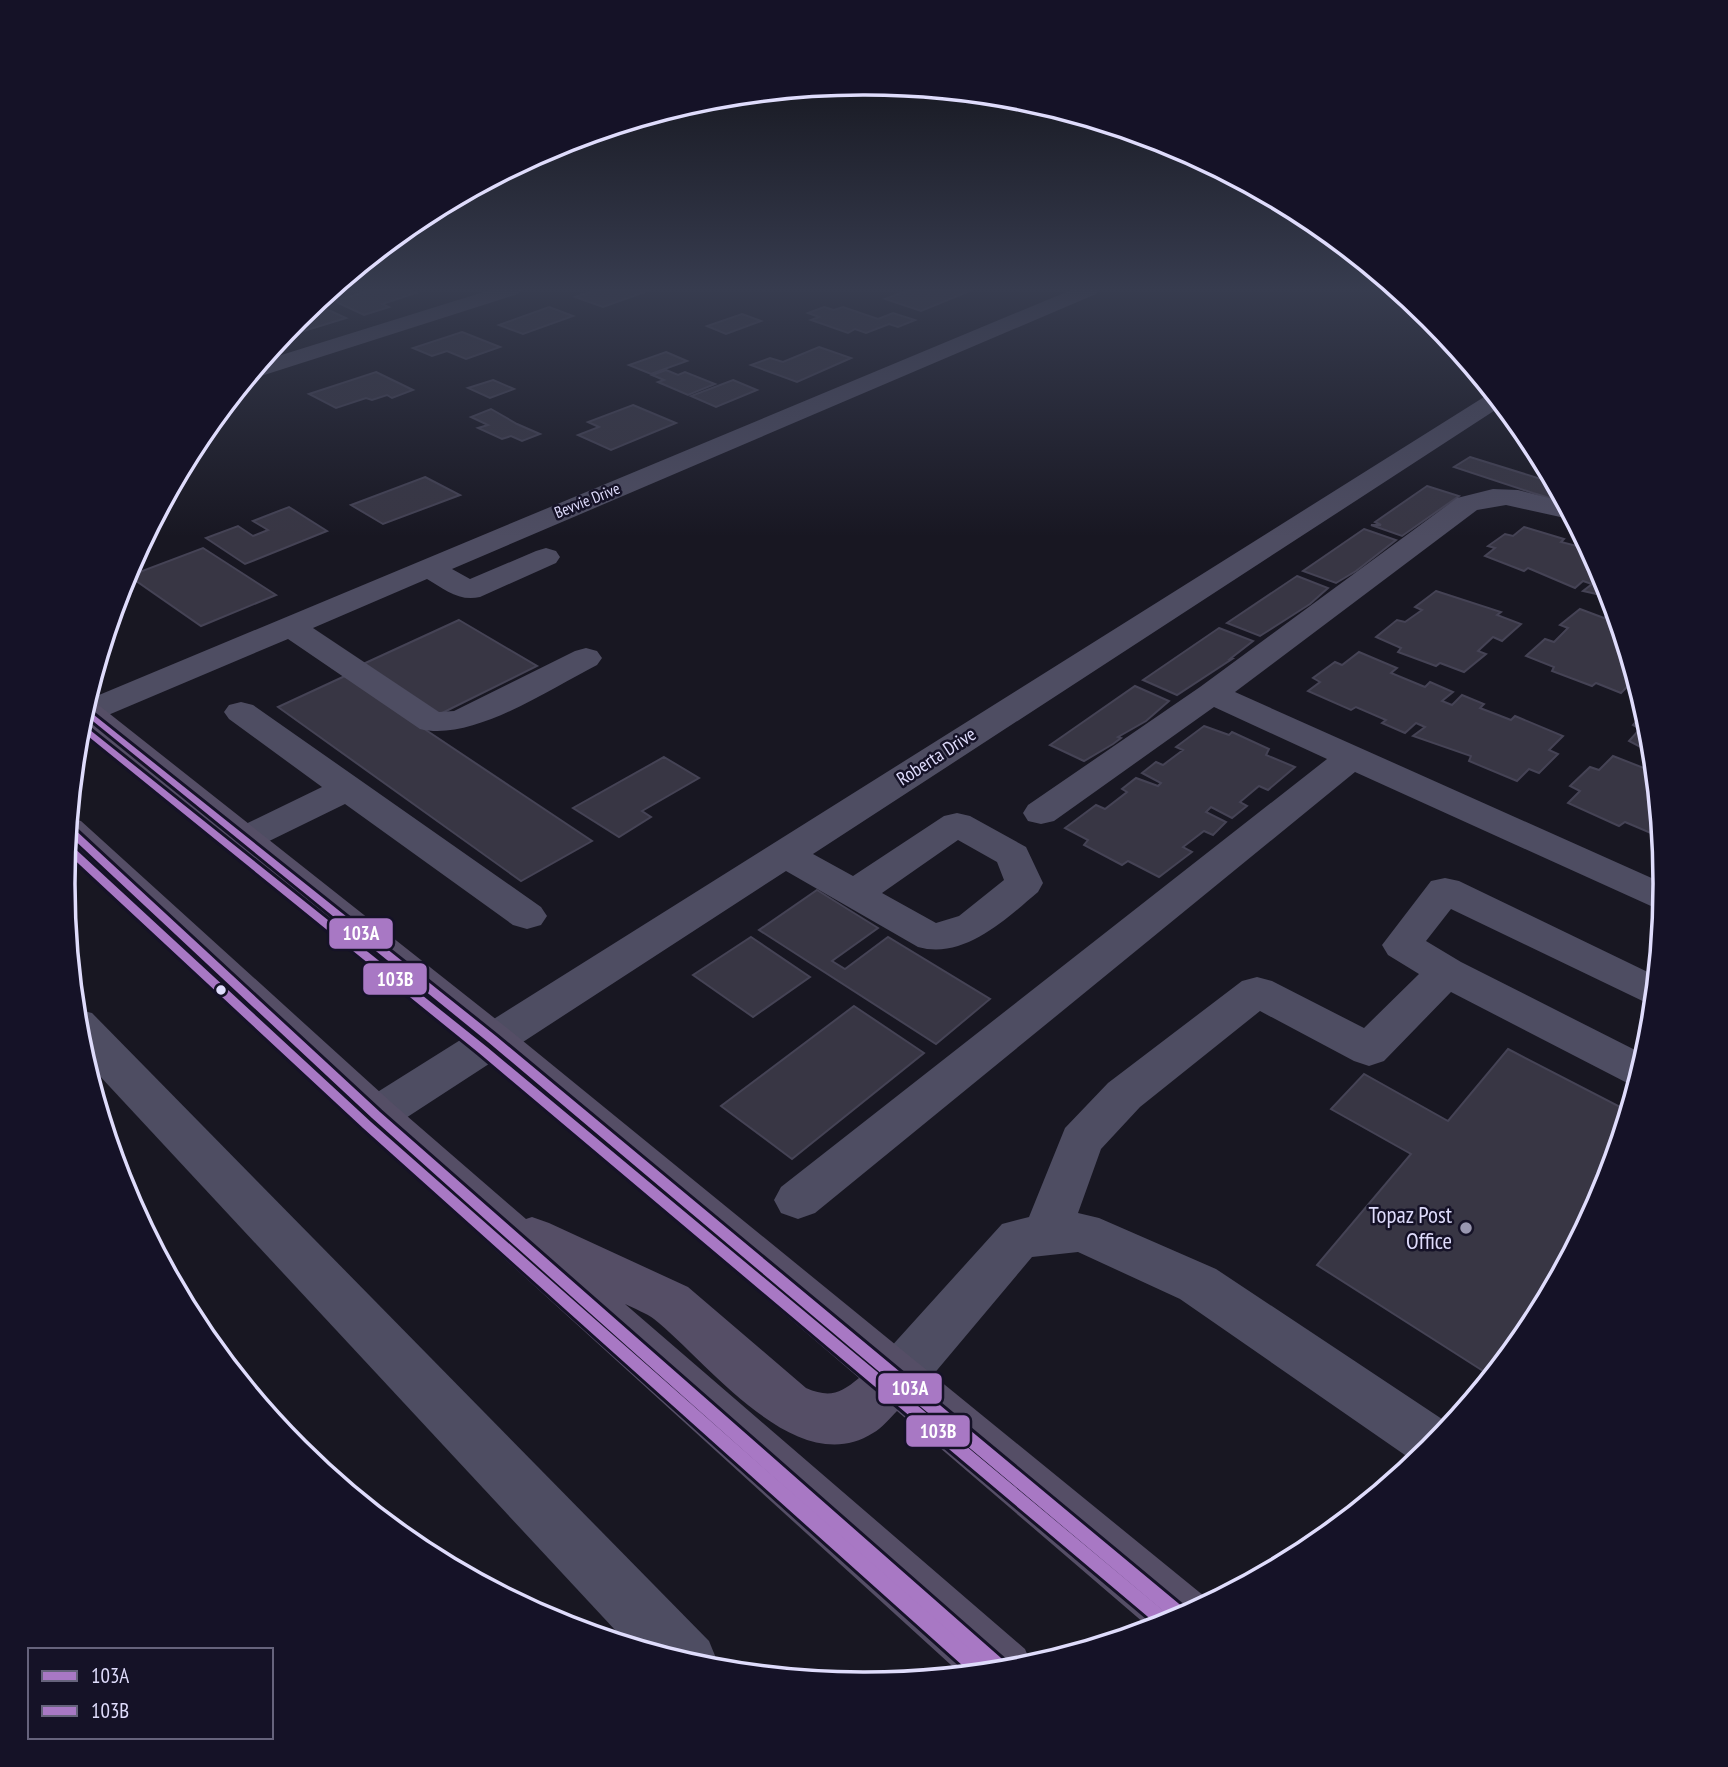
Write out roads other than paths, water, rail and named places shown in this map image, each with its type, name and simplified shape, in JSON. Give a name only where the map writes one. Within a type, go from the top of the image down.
[{"type":"main road","points":[[93,719],[492,1039],[1173,1609]]},
{"type":"main road","points":[[77,837],[376,1115],[992,1662]]},
{"type":"main road","points":[[492,1219],[670,1302],[787,1405],[821,1420],[854,1416],[898,1377]]},
{"type":"street","name":"Bevvie Drive","points":[[95,707],[891,372]]},
{"type":"street","name":"Roberta Drive","points":[[376,1115],[1490,403]]},
{"type":"street","points":[[1041,813],[1212,694],[1467,504],[1484,496],[1509,496],[1558,510]]},
{"type":"street","points":[[427,567],[469,591],[546,557],[505,534]]},
{"type":"street","points":[[290,626],[432,722],[444,724],[460,721],[586,658]]},
{"type":"street","points":[[1212,694],[1653,894]]},
{"type":"street","points":[[241,712],[527,916]]},
{"type":"street","points":[[798,1200],[1352,757]]},
{"type":"street","points":[[244,839],[347,789]]},
{"type":"street","points":[[783,853],[854,894]]},
{"type":"street","points":[[1631,1067],[1446,972],[1402,946],[1445,890],[1646,988]]},
{"type":"street","points":[[1046,1235],[1081,1141],[1124,1095],[1257,991],[1369,1050],[1446,972]]},
{"type":"street","points":[[90,1038],[654,1643]]},
{"type":"street","points":[[898,1377],[1019,1238],[1082,1232],[1198,1284],[1425,1438]]},
{"type":"place","name":"Topaz Post Office","points":[[1466,1228]]}]
